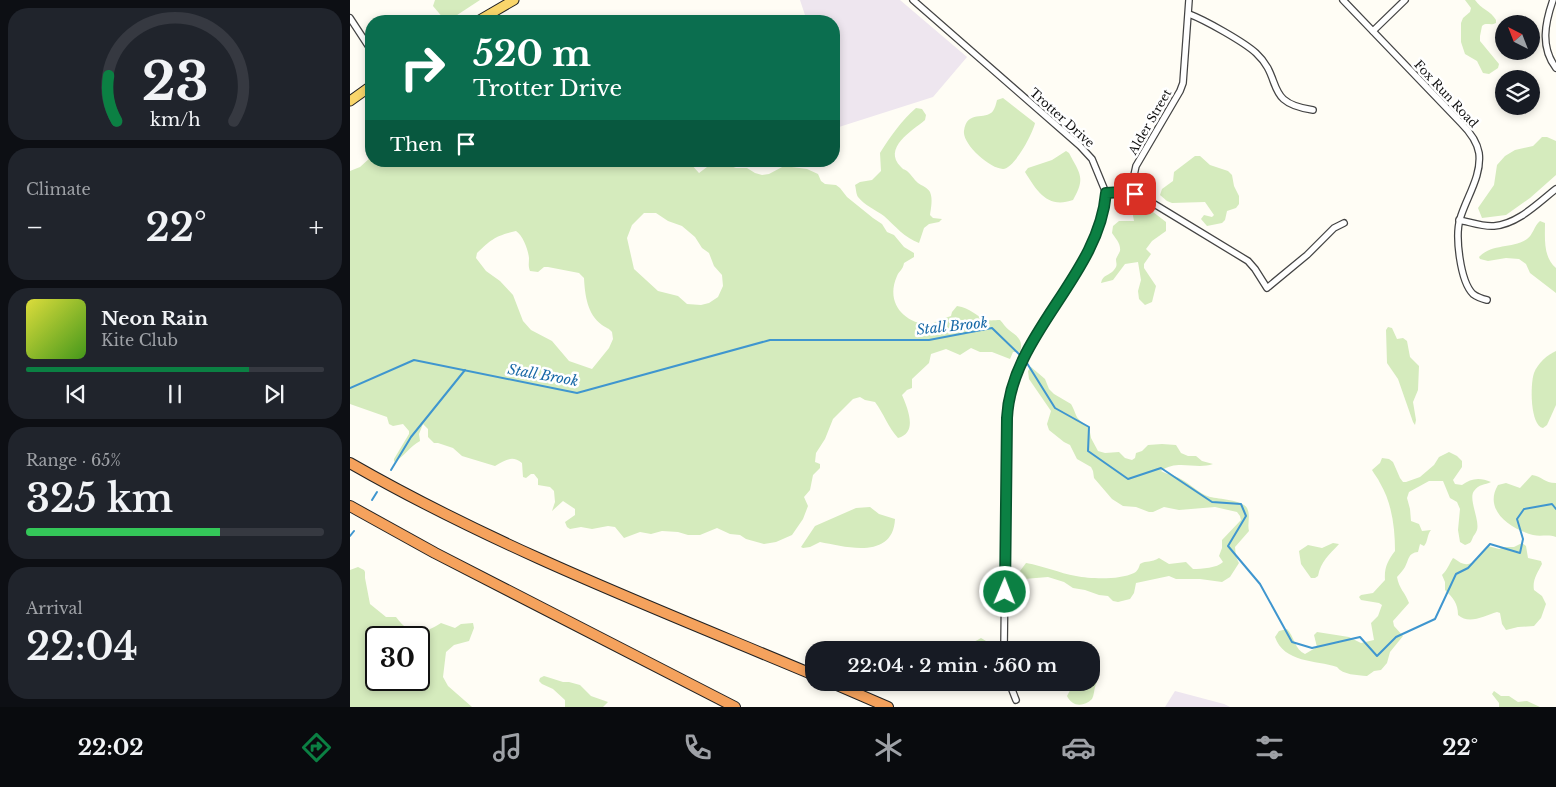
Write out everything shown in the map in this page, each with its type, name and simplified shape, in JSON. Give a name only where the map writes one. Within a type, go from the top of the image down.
[{"type":"highway","points":[[350,457],[400,491]]},
{"type":"highway","points":[[350,463],[400,491],[524,552],[805,672]]},
{"type":"highway","points":[[350,506],[735,707]]},
{"type":"highway","points":[[851,691],[888,707]]},
{"type":"main road","points":[[488,15],[514,0]]},
{"type":"main road","points":[[350,101],[365,90]]},
{"type":"street","name":"Trotter Drive","points":[[912,0],[1080,146],[1092,159],[1106,193]]},
{"type":"street","name":"Alder Street","points":[[1130,193],[1136,166],[1180,91],[1185,65],[1189,0]]},
{"type":"street","name":"Fox Run Road","points":[[1343,0],[1461,123],[1476,144],[1479,152],[1478,168],[1460,220],[1459,244],[1465,279],[1473,294],[1487,300]]},
{"type":"street","points":[[1373,31],[1405,0]]},
{"type":"street","points":[[1553,0],[1546,20],[1545,35],[1550,58],[1556,68]]},
{"type":"street","points":[[1189,14],[1257,54],[1266,65],[1276,89],[1291,106],[1313,110]]},
{"type":"street","points":[[350,18],[365,41]]},
{"type":"street","points":[[1460,220],[1492,226],[1503,224],[1524,214],[1556,188]]},
{"type":"street","points":[[1004,641],[1008,403],[1015,375],[1026,354],[1090,248],[1100,225],[1106,193],[1130,193],[1146,199],[1248,262],[1255,269],[1267,288],[1307,255],[1334,228],[1344,223]]},
{"type":"street","points":[[1012,691],[1016,700]]},
{"type":"shaded area","points":[[800,0],[900,0],[967,57],[933,97],[840,127],[840,15],[805,15]]},
{"type":"shaded area","points":[[1175,691],[1224,704],[1230,707],[1165,707]]},
{"type":"green space","points":[[435,0],[480,0],[457,15],[441,15],[433,6]]},
{"type":"green space","points":[[1465,0],[1475,0],[1495,19],[1495,24],[1482,26],[1480,36],[1480,41],[1499,64],[1498,68],[1489,74],[1483,73],[1477,61],[1465,54],[1461,42],[1461,23],[1471,8]]},
{"type":"green space","points":[[1003,98],[1035,123],[1018,157],[1008,167],[1003,169],[991,165],[978,155],[967,142],[964,131],[969,120],[990,114],[994,110],[997,100]]},
{"type":"green space","points":[[916,108],[922,109],[926,115],[925,120],[901,140],[895,153],[896,160],[917,182],[929,190],[932,201],[930,215],[933,218],[942,219],[924,228],[919,243],[905,235],[884,216],[861,200],[857,196],[855,185],[872,180],[881,171],[880,153],[896,129]]},
{"type":"green space","points":[[1542,137],[1556,141],[1556,175],[1530,198],[1506,215],[1482,218],[1478,208],[1494,185],[1497,165],[1505,156],[1515,150],[1533,146]]},
{"type":"green space","points":[[1066,151],[1079,171],[1080,181],[1073,200],[1056,202],[1039,192],[1025,172],[1028,168],[1052,160]]},
{"type":"green space","points":[[1195,156],[1200,156],[1210,165],[1228,171],[1232,175],[1234,186],[1239,196],[1239,204],[1236,208],[1227,211],[1225,220],[1222,223],[1207,226],[1201,219],[1204,215],[1212,217],[1214,215],[1205,202],[1172,203],[1160,195],[1162,189],[1173,181],[1174,172]]},
{"type":"green space","points":[[365,162],[365,167],[694,167],[699,173],[707,167],[733,167],[747,168],[762,175],[769,174],[782,167],[807,169],[818,174],[821,181],[825,184],[836,185],[840,188],[847,197],[882,224],[887,232],[894,235],[904,247],[914,253],[914,257],[904,263],[894,286],[893,295],[895,303],[905,316],[929,325],[951,316],[957,306],[962,307],[987,320],[1000,320],[1019,339],[1021,344],[1020,352],[1013,352],[1010,359],[992,352],[980,352],[971,348],[960,355],[946,349],[931,354],[929,363],[912,379],[912,388],[902,395],[909,413],[910,426],[904,435],[898,438],[875,402],[860,397],[853,399],[833,419],[825,439],[816,453],[815,462],[820,464],[820,468],[813,475],[810,490],[804,497],[808,506],[803,519],[792,535],[776,542],[764,544],[717,528],[700,535],[662,531],[651,534],[640,532],[624,538],[615,527],[608,526],[592,529],[581,527],[570,529],[565,522],[575,515],[575,509],[563,501],[552,511],[555,502],[554,491],[550,487],[538,485],[538,479],[534,474],[526,478],[523,477],[522,463],[515,459],[509,459],[495,466],[462,456],[453,448],[434,443],[428,437],[428,429],[423,424],[419,434],[420,441],[394,462],[409,431],[403,424],[393,426],[389,424],[387,417],[350,404],[350,171]],"holes":[[[644,213],[656,213],[668,221],[682,226],[695,237],[702,248],[709,253],[714,266],[722,275],[723,286],[718,297],[709,303],[701,305],[687,304],[678,296],[658,291],[634,269],[627,238],[632,225]],[[516,231],[521,236],[529,258],[530,271],[538,272],[544,267],[548,267],[579,273],[584,278],[586,297],[590,310],[597,321],[612,332],[613,339],[609,348],[592,369],[569,361],[552,341],[531,330],[523,321],[513,295],[500,281],[486,271],[476,258],[477,253],[498,236]]]},
{"type":"green space","points":[[1140,206],[1153,212],[1166,222],[1166,231],[1152,241],[1146,249],[1151,254],[1144,264],[1144,268],[1156,286],[1152,302],[1145,305],[1139,299],[1138,291],[1141,280],[1138,262],[1125,264],[1113,280],[1101,283],[1103,278],[1115,268],[1116,259],[1120,251],[1119,244],[1112,233],[1113,226],[1119,221],[1134,221],[1132,210]]},
{"type":"green space","points":[[1540,221],[1545,223],[1547,253],[1556,268],[1556,293],[1530,273],[1526,264],[1519,259],[1506,258],[1488,261],[1479,257],[1490,250],[1527,239]]},
{"type":"green space","points":[[1388,327],[1392,328],[1397,339],[1403,338],[1407,341],[1410,357],[1419,366],[1418,390],[1413,402],[1415,425],[1398,379],[1387,363],[1386,330]]},
{"type":"green space","points":[[1556,351],[1556,405],[1547,425],[1543,428],[1539,426],[1533,413],[1533,378],[1540,363]]},
{"type":"green space","points":[[1031,367],[1045,379],[1049,389],[1054,394],[1071,404],[1078,419],[1089,427],[1091,438],[1098,451],[1105,453],[1119,452],[1125,458],[1132,460],[1135,458],[1136,453],[1142,451],[1148,445],[1176,445],[1181,453],[1188,456],[1196,456],[1202,461],[1213,464],[1207,466],[1180,465],[1161,471],[1183,480],[1206,496],[1240,503],[1247,508],[1249,531],[1235,547],[1239,563],[1230,577],[1222,582],[1200,579],[1176,579],[1169,576],[1136,583],[1134,593],[1130,599],[1118,602],[1113,601],[1108,596],[1073,588],[1064,582],[1048,577],[1024,579],[1020,575],[1020,571],[1026,563],[1070,575],[1097,578],[1113,578],[1128,575],[1134,573],[1140,564],[1159,558],[1169,564],[1186,562],[1193,569],[1213,567],[1223,562],[1219,556],[1222,540],[1241,520],[1237,512],[1215,507],[1179,510],[1164,507],[1149,512],[1136,507],[1123,506],[1112,499],[1094,478],[1091,467],[1077,459],[1070,445],[1049,430],[1047,424],[1051,411],[1029,379],[1028,371]]},
{"type":"green space","points":[[1449,452],[1462,461],[1462,467],[1453,480],[1455,484],[1462,485],[1476,479],[1491,482],[1478,487],[1474,491],[1472,499],[1477,530],[1470,543],[1465,545],[1460,542],[1458,530],[1460,509],[1457,502],[1450,498],[1443,481],[1429,481],[1409,492],[1407,498],[1411,521],[1419,524],[1422,531],[1431,530],[1424,546],[1420,544],[1418,552],[1411,555],[1397,577],[1399,585],[1409,603],[1393,621],[1394,626],[1403,636],[1390,652],[1387,663],[1381,670],[1374,671],[1367,676],[1346,673],[1337,667],[1302,659],[1286,652],[1279,645],[1275,637],[1279,631],[1287,629],[1299,649],[1305,654],[1317,647],[1314,635],[1317,632],[1349,637],[1361,643],[1374,640],[1371,623],[1378,616],[1382,605],[1361,600],[1359,597],[1373,593],[1385,580],[1387,564],[1395,551],[1390,507],[1384,491],[1372,470],[1380,463],[1382,458],[1389,459],[1393,462],[1400,478],[1403,482],[1406,482],[1420,477],[1434,465],[1439,457]]},
{"type":"green space","points":[[1532,475],[1556,483],[1556,537],[1536,536],[1524,532],[1508,523],[1496,510],[1494,494],[1498,485],[1506,483],[1520,488]]},
{"type":"green space","points":[[870,507],[879,514],[895,519],[892,532],[886,541],[877,546],[866,548],[820,542],[810,547],[801,547],[815,526],[856,508]]},
{"type":"green space","points":[[1333,543],[1339,544],[1323,562],[1318,576],[1311,578],[1301,564],[1299,551],[1308,545],[1322,548]]},
{"type":"green space","points":[[1522,543],[1526,546],[1528,558],[1541,561],[1542,564],[1536,576],[1534,590],[1542,596],[1546,604],[1541,618],[1534,626],[1506,630],[1502,624],[1500,613],[1497,612],[1472,620],[1458,615],[1454,601],[1445,590],[1445,582],[1442,575],[1453,558],[1462,563],[1469,564],[1475,561],[1488,546],[1499,549],[1514,547]]},
{"type":"green space","points":[[358,567],[364,570],[370,604],[386,617],[396,617],[404,626],[365,626],[365,691],[430,691],[430,629],[441,623],[455,628],[461,624],[473,623],[474,628],[469,641],[454,645],[446,652],[443,677],[448,686],[472,707],[350,707],[350,570]]},
{"type":"green space","points":[[981,638],[986,641],[975,641]]},
{"type":"green space","points":[[544,676],[580,685],[591,696],[608,702],[603,707],[565,707],[565,700],[553,689],[539,681]]},
{"type":"green space","points":[[1070,691],[1094,691],[1089,702],[1078,705],[1069,700],[1067,696]]},
{"type":"green space","points":[[1494,691],[1501,696],[1509,696],[1518,702],[1527,701],[1540,707],[1499,707],[1499,703],[1492,694]]},
{"type":"waterway","name":"Stall Brook","points":[[350,388],[414,360],[577,393],[770,340],[929,340],[992,328],[1021,356]]},
{"type":"waterway","name":"Stall Brook","points":[[1025,360],[1055,408],[1089,427],[1088,451],[1128,479],[1161,468],[1212,502],[1241,504],[1246,516],[1228,546],[1260,584],[1292,642],[1312,648],[1360,637],[1377,656],[1396,637],[1435,619],[1456,574],[1468,568],[1490,544],[1520,553],[1523,539],[1517,519],[1524,509],[1552,504],[1556,509]]},
{"type":"waterway","name":"Stall Brook","points":[[391,470],[411,437],[465,370]]},
{"type":"waterway","name":"Stall Brook","points":[[372,500],[377,492]]},
{"type":"waterway","name":"Stall Brook","points":[[350,536],[354,531]]},
{"type":"route","points":[[1005,592],[1006,437],[1008,403],[1015,375],[1090,248],[1100,225],[1105,207],[1106,193],[1122,192],[1135,194]]}]
